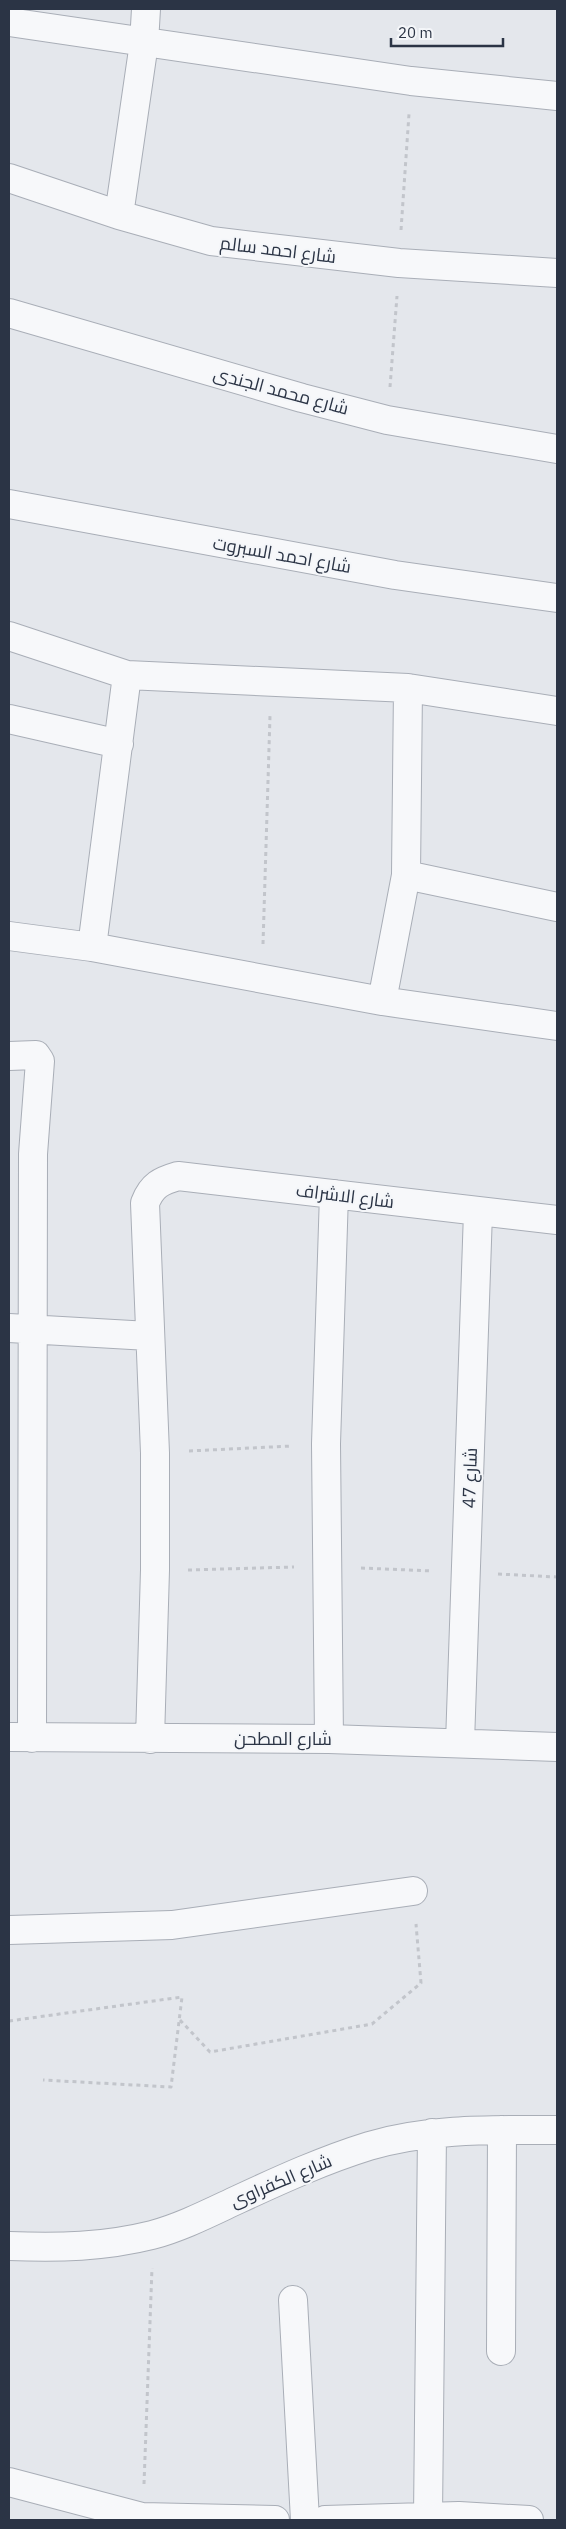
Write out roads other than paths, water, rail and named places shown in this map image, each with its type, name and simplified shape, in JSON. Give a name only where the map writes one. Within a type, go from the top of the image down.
[{"type":"street","points":[[119,215],[144,43],[146,9]]},
{"type":"street","points":[[9,22],[411,81],[557,96]]},
{"type":"street","name":"شارع احمد سالم","points":[[9,178],[119,215],[211,241],[399,263],[557,273]]},
{"type":"street","name":"شارع محمد الجندى","points":[[9,313],[302,398],[387,420],[557,449]]},
{"type":"street","name":"شارع احمد السبروت","points":[[9,504],[394,575],[557,598]]},
{"type":"street","points":[[9,636],[127,675],[271,680],[408,688],[557,711]]},
{"type":"street","points":[[92,947],[120,744],[127,675]]},
{"type":"street","points":[[382,1001],[406,875],[408,688]]},
{"type":"street","points":[[9,718],[120,744]]},
{"type":"street","points":[[406,875],[557,907]]},
{"type":"street","points":[[9,936],[92,947],[382,1001],[557,1026]]},
{"type":"street","points":[[9,1056],[36,1054],[40,1061],[20,1328],[34,1535],[21,1737]]},
{"type":"street","name":"شارع الاشراف","points":[[149,1336],[145,1203],[150,1189],[162,1180],[178,1176],[557,1220]]},
{"type":"street","points":[[329,1739],[326,1444],[334,1194]]},
{"type":"street","name":"شارع 47","points":[[460,1743],[478,1212]]},
{"type":"street","points":[[20,1328],[149,1336],[156,1453],[150,1739]]},
{"type":"street","name":"شارع المطحن","points":[[21,1737],[329,1739],[557,1747]]},
{"type":"street","points":[[9,1930],[172,1925],[413,1891]]},
{"type":"street","points":[[501,2351],[502,2130]]},
{"type":"street","name":"شارع الكفراوى","points":[[9,2246],[56,2248],[105,2245],[153,2235],[196,2219],[311,2165],[371,2146],[432,2133],[557,2130]]},
{"type":"street","points":[[428,2517],[432,2133]]},
{"type":"street","points":[[293,2300],[305,2520]]},
{"type":"street","points":[[9,2482],[142,2519],[275,2520]]},
{"type":"street","points":[[325,2520],[459,2516],[529,2520]]}]
